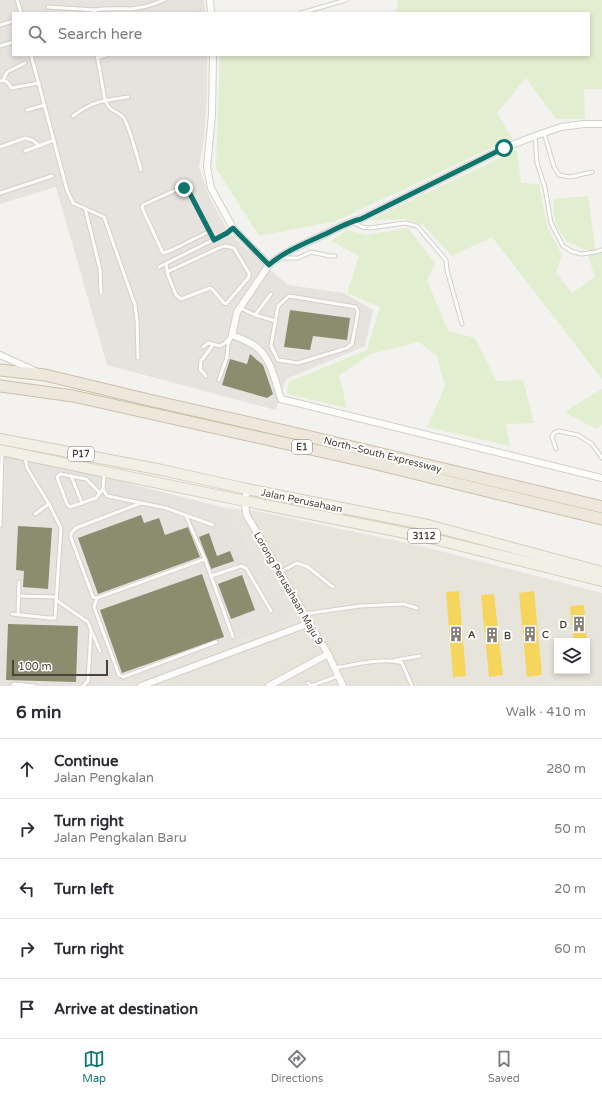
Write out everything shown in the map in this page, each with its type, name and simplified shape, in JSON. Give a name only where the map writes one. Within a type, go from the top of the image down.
[{"type":"highway","name":"North–South Expressway","points":[[0,370],[45,375],[319,438],[602,507]]},
{"type":"highway","name":"North–South Expressway","points":[[0,386],[73,396],[364,461],[602,519]]},
{"type":"main road","name":"Jalan Perusahaan","points":[[0,439],[162,470],[247,489],[428,525],[602,572]]},
{"type":"main road","name":"Jalan Perusahaan","points":[[1,450],[426,537],[602,581]]},
{"type":"street","points":[[209,0],[211,12]]},
{"type":"street","points":[[213,56],[212,114],[207,166],[210,188],[233,228],[269,265]]},
{"type":"street","points":[[602,124],[584,124],[561,127],[504,148],[361,219],[352,221],[276,258],[269,265],[239,308],[232,335],[256,346],[265,357],[273,374],[281,399],[602,478]]},
{"type":"street","points":[[0,355],[45,375]]},
{"type":"street","name":"Lorong Perusahaan Maju 9","points":[[247,489],[245,501],[246,514],[328,654],[342,686]]},
{"type":"street","points":[[141,686],[310,623]]},
{"type":"street","points":[[269,686],[328,654]]},
{"type":"lane","points":[[17,0],[21,12]]},
{"type":"lane","points":[[48,7],[94,11],[106,8],[130,9],[151,6],[164,0]]},
{"type":"lane","points":[[304,12],[346,0]]},
{"type":"lane","points":[[0,25],[12,21]]},
{"type":"lane","points":[[0,46],[12,42]]},
{"type":"lane","points":[[32,56],[67,190],[73,203],[104,216],[112,238],[135,305],[138,358]]},
{"type":"lane","points":[[97,56],[105,100],[108,107],[123,117],[141,170]]},
{"type":"lane","points":[[24,63],[7,72],[2,80],[8,82],[11,88],[39,83]]},
{"type":"lane","points":[[73,116],[83,108],[105,100],[128,97]]},
{"type":"lane","points":[[27,110],[45,106]]},
{"type":"lane","points":[[544,133],[554,167],[560,175],[570,176],[592,172]]},
{"type":"lane","points":[[535,136],[537,163],[545,188],[552,223],[563,246],[571,251],[581,254],[602,250]]},
{"type":"lane","points":[[0,147],[25,138],[32,140],[40,146]]},
{"type":"lane","points":[[25,151],[54,140]]},
{"type":"lane","points":[[0,193],[52,176]]},
{"type":"lane","points":[[210,231],[163,253],[142,208],[144,205],[156,199],[180,188],[184,188],[188,190],[210,231],[214,240]]},
{"type":"lane","points":[[85,208],[100,269],[101,293]]},
{"type":"lane","points":[[352,221],[362,227],[370,228],[405,223],[417,226],[446,260],[447,270],[462,324]]},
{"type":"lane","points":[[159,267],[214,240],[233,228]]},
{"type":"lane","points":[[166,264],[167,272],[176,295],[181,299],[210,288],[226,304],[249,276],[249,273],[234,248],[226,246],[167,272]]},
{"type":"lane","points":[[276,258],[298,258],[312,252],[335,256]]},
{"type":"lane","points":[[255,315],[271,294]]},
{"type":"lane","points":[[289,296],[350,305],[356,307],[358,312],[352,344],[347,348],[298,363],[278,360],[271,346],[276,321],[278,306],[289,296]]},
{"type":"lane","points":[[239,308],[255,315],[276,321]]},
{"type":"lane","points":[[203,346],[208,344],[220,346],[232,335]]},
{"type":"lane","points":[[219,380],[228,357],[228,345],[232,335]]},
{"type":"lane","points":[[206,376],[200,369],[201,361],[213,345]]},
{"type":"lane","points":[[556,449],[552,437],[554,433],[558,431],[578,435],[592,444],[602,458]]},
{"type":"lane","points":[[0,526],[1,450]]},
{"type":"lane","points":[[12,614],[55,618],[61,528],[49,504],[27,468],[25,455]]},
{"type":"lane","points":[[104,472],[103,490],[107,496],[166,508],[213,525]]},
{"type":"lane","points":[[100,493],[86,478],[60,474],[57,477],[67,504],[70,507],[96,498],[103,490]]},
{"type":"lane","points":[[71,476],[82,503]]},
{"type":"lane","points":[[97,598],[93,597],[70,538],[71,533],[76,528],[141,503]]},
{"type":"lane","points":[[35,514],[49,504]]},
{"type":"lane","points":[[186,516],[205,559],[233,637]]},
{"type":"lane","points":[[97,598],[205,559]]},
{"type":"lane","points":[[280,572],[297,563],[308,567],[333,587]]},
{"type":"lane","points":[[211,576],[241,566],[246,568],[271,611]]},
{"type":"lane","points":[[18,615],[19,582]]},
{"type":"lane","points":[[19,596],[56,599],[88,622],[100,651]]},
{"type":"lane","points":[[97,598],[94,607],[119,675],[123,676],[216,642]]},
{"type":"lane","points":[[304,614],[360,606],[403,604],[417,608]]},
{"type":"lane","points":[[83,686],[88,681],[91,630]]},
{"type":"lane","points":[[334,668],[371,662],[394,661],[420,656]]},
{"type":"lane","points":[[394,661],[402,663],[412,686]]},
{"type":"lane","points":[[308,683],[311,686],[338,676]]},
{"type":"lane","points":[[12,686],[14,684],[35,686]]},
{"type":"shaded area","points":[[0,0],[204,0],[205,12],[12,12],[12,56],[207,56],[207,94],[204,139],[199,167],[208,194],[225,226],[234,238],[288,285],[344,293],[373,310],[365,346],[286,379],[276,410],[107,365],[56,187],[0,204]]},
{"type":"shaded area","points":[[0,452],[226,508],[294,620],[115,686],[0,686]]},
{"type":"shaded area","points":[[226,508],[257,511],[425,547],[602,593],[602,686],[115,686],[294,620]]},
{"type":"green space","points":[[398,0],[602,0],[602,89],[584,89],[585,119],[556,119],[526,78],[497,113],[512,138],[336,221],[259,236],[216,168],[220,56],[590,56],[590,12],[396,12]]},
{"type":"green space","points":[[517,150],[521,183],[539,184],[547,226],[562,255],[556,272],[572,293],[595,277],[586,250],[566,241],[555,224],[553,199],[588,196],[595,248],[602,254],[602,379],[492,237],[452,256],[423,225],[404,219],[370,220]]},
{"type":"green space","points":[[408,228],[435,263],[427,280],[448,331],[475,338],[496,381],[523,380],[534,423],[506,424],[510,446],[427,427],[445,387],[437,356],[419,342],[371,354],[339,376],[347,408],[287,394],[288,382],[367,350],[380,307],[347,293],[359,256],[331,241],[347,230],[366,235]]},
{"type":"green space","points":[[602,389],[602,424],[596,429],[564,412]]},
{"type":"building: Homes","name":"A","points":[[459,591],[466,676],[453,677],[446,592]]},
{"type":"building: Homes","name":"C","points":[[534,591],[542,675],[527,677],[519,593]]},
{"type":"building: Homes","name":"B","points":[[494,594],[503,675],[489,677],[481,595]]},
{"type":"building: Homes","name":"D","points":[[584,605],[587,638],[574,638],[570,606]]},
{"type":"building: Industry","points":[[290,310],[350,318],[347,340],[313,336],[310,350],[284,347]]},
{"type":"building: Industry","points":[[250,354],[263,365],[273,394],[267,398],[222,385],[230,359],[247,364]]},
{"type":"building: Industry","points":[[141,515],[144,523],[159,518],[165,535],[188,527],[200,557],[98,594],[78,538]]},
{"type":"building: Industry","points":[[18,526],[52,528],[48,589],[23,587],[24,571],[16,570]]},
{"type":"building: Industry","points":[[209,533],[217,556],[230,551],[234,561],[211,569],[199,537]]},
{"type":"building: Industry","points":[[202,574],[224,637],[122,673],[100,610]]},
{"type":"building: Industry","points":[[242,575],[255,610],[231,619],[218,584]]},
{"type":"building: Industry","points":[[8,624],[78,626],[76,682],[6,680]]},
{"type":"place","name":"D","points":[[579,624]]},
{"type":"place","name":"A","points":[[456,634]]},
{"type":"place","name":"C","points":[[530,634]]},
{"type":"place","name":"B","points":[[492,635]]},
{"type":"route","points":[[184,188],[188,190],[214,240],[233,228],[269,265],[276,258],[311,240],[352,221],[361,219],[504,148]]}]
